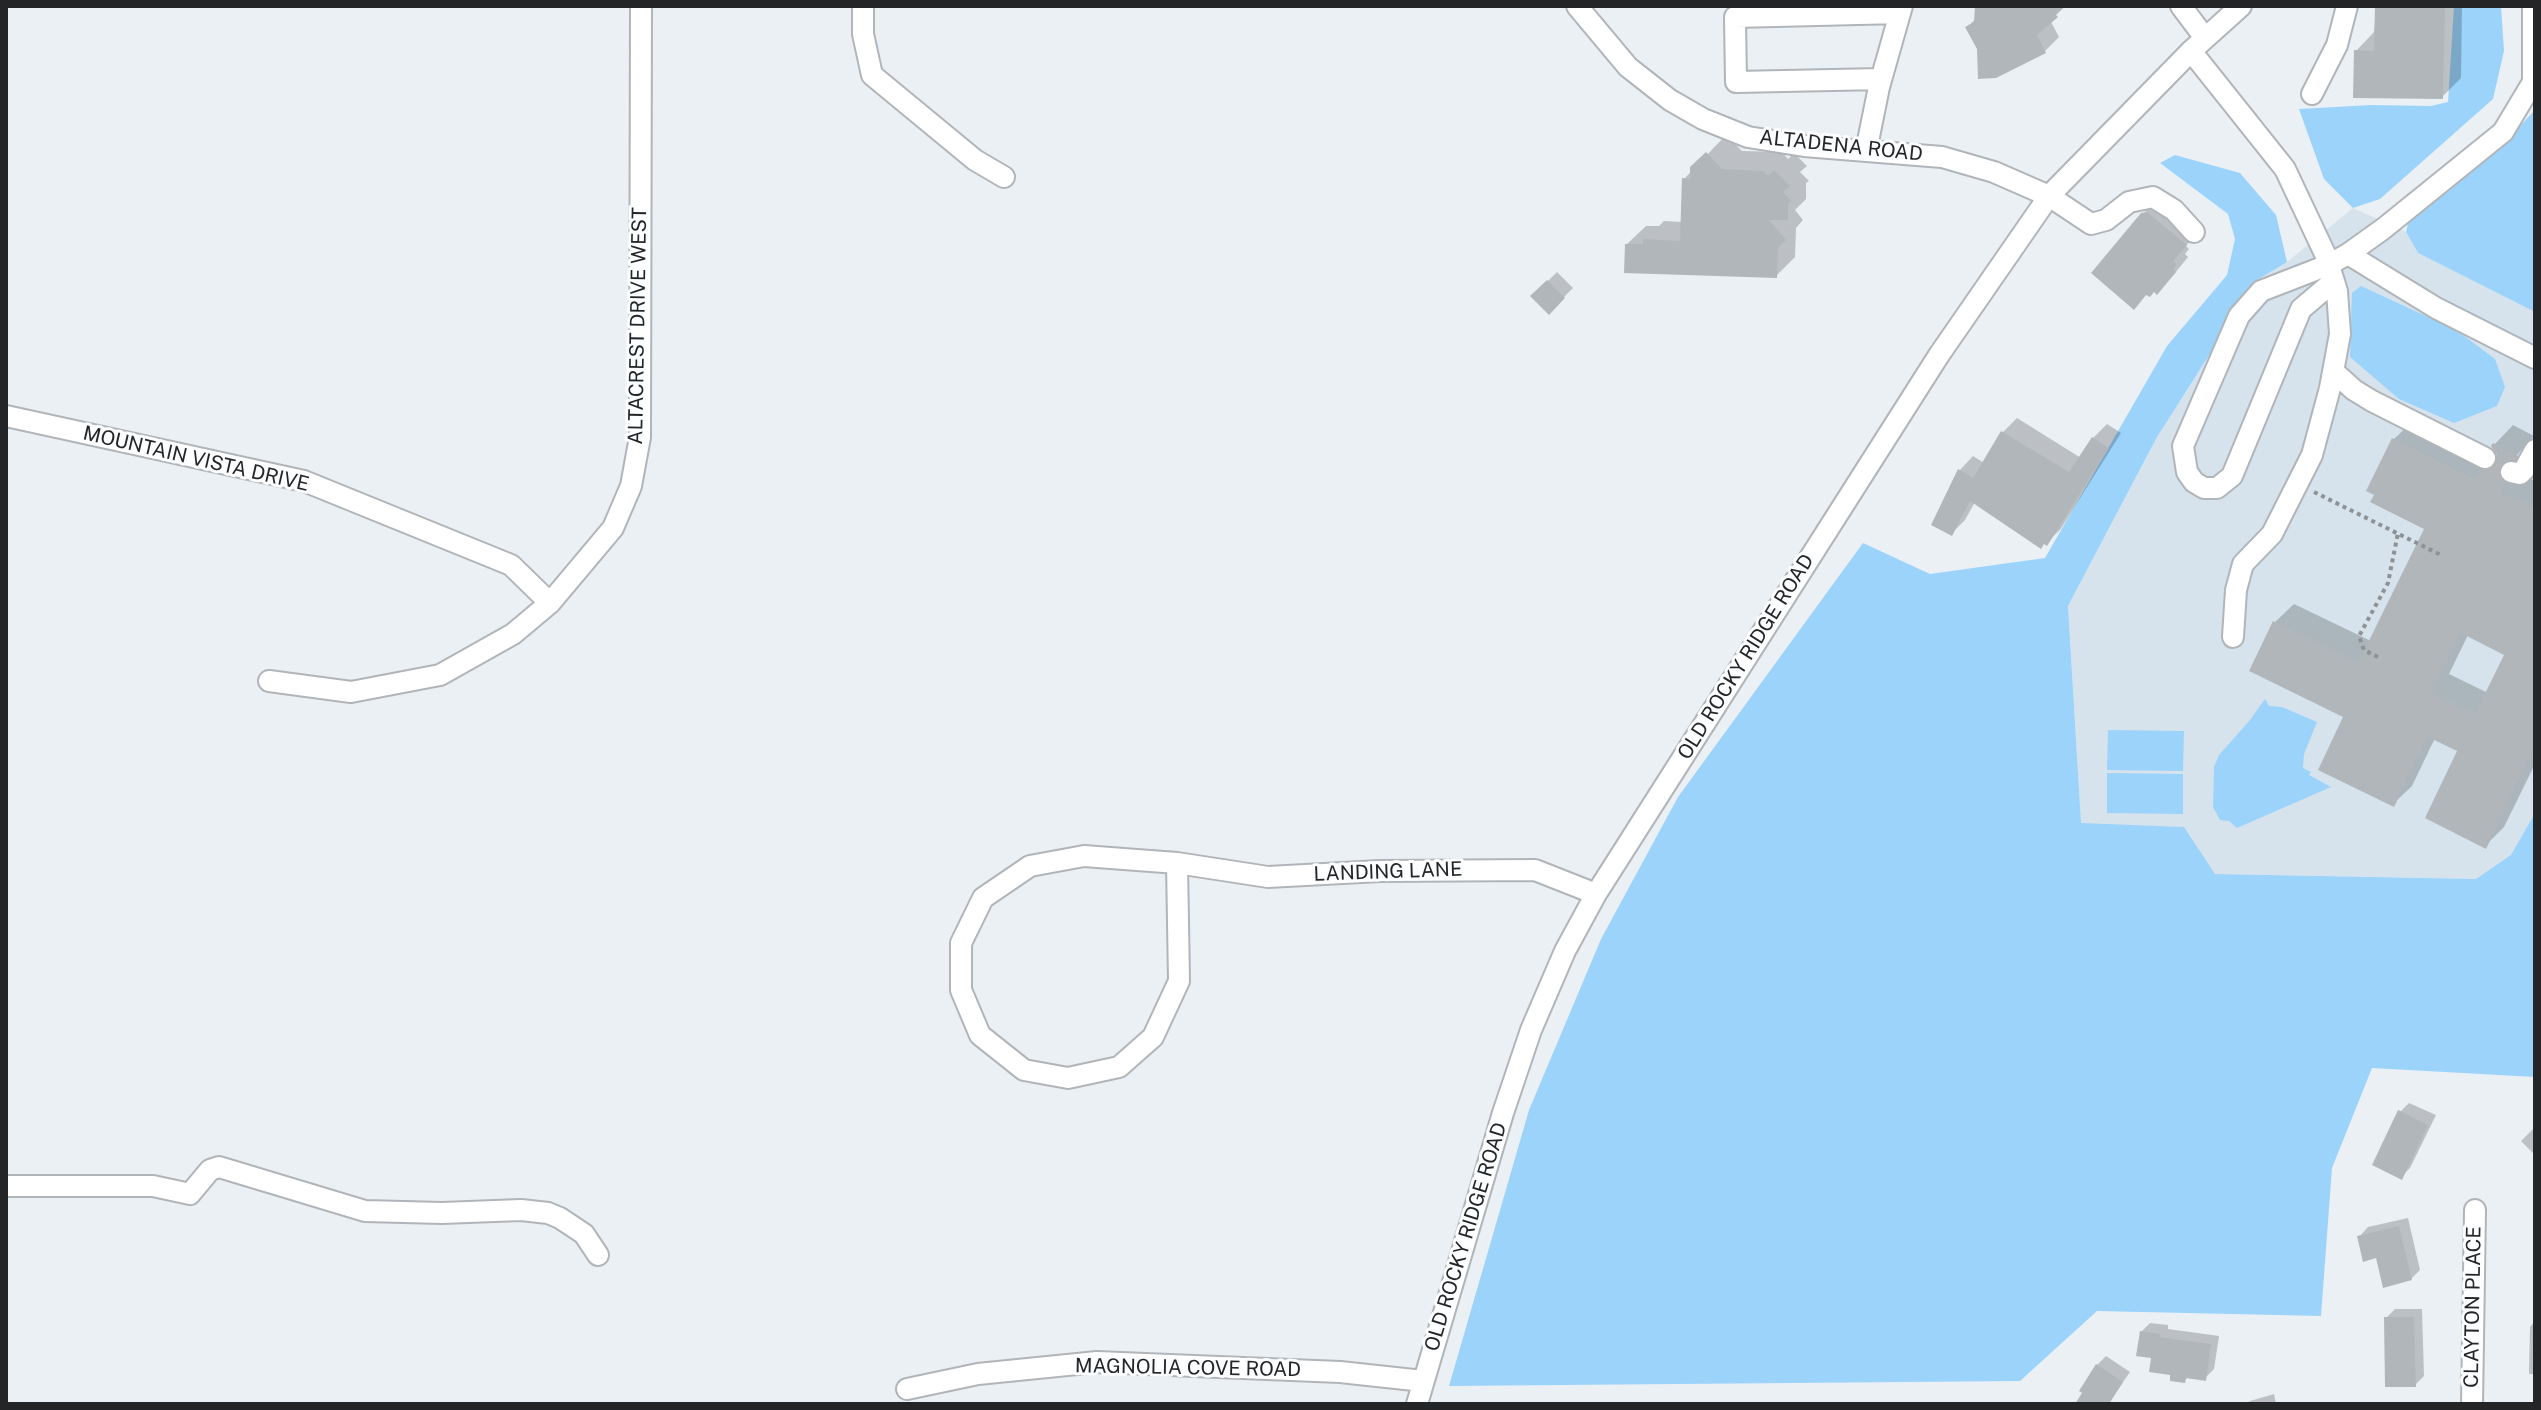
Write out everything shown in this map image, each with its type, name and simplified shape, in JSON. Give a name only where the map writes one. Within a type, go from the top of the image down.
[{"type":"street","name":"ALTACREST DRIVE WEST","points":[[269,681],[351,692],[440,675],[513,634],[550,603],[613,528],[631,486],[640,437],[641,6]]},
{"type":"street","points":[[863,6],[863,34],[872,75],[975,160],[1004,177]]},
{"type":"street","name":"ALTADENA ROAD","points":[[1577,6],[1628,67],[1670,100],[1703,119],[1748,137],[1804,146],[1942,157],[1994,172],[2049,196],[2091,224],[2106,220],[2129,202],[2153,197],[2174,210],[2194,232]]},
{"type":"street","points":[[2181,6],[2198,44],[2285,169],[2337,291],[2340,334],[2312,455],[2272,534],[2243,564],[2236,590],[2233,637]]},
{"type":"street","name":"OLD ROCKY RIDGE ROAD","points":[[1417,1404],[1503,1113],[1531,1030],[1565,951],[1596,894],[1939,355],[2049,196],[2198,44],[2241,6]]},
{"type":"street","points":[[2312,94],[2337,45],[2347,6]]},
{"type":"street","points":[[2331,273],[2261,291],[2247,303],[2183,446],[2187,472],[2194,482],[2204,488],[2217,488],[2232,476],[2301,309],[2331,273],[2348,254],[2503,132],[2534,82],[2533,6]]},
{"type":"street","points":[[1866,151],[1881,79],[1901,9],[1735,17],[1736,82],[1881,79]]},
{"type":"street","points":[[2348,254],[2436,308],[2535,358]]},
{"type":"street","points":[[2333,371],[2372,401],[2485,458]]},
{"type":"street","name":"MOUNTAIN VISTA DRIVE","points":[[6,416],[304,481],[511,565],[550,603]]},
{"type":"street","points":[[2511,472],[2520,474],[2535,450]]},
{"type":"street","name":"LANDING LANE","points":[[1177,863],[1179,981],[1153,1037],[1119,1067],[1068,1078],[1024,1070],[980,1035],[961,990],[961,943],[983,898],[1030,866],[1084,856],[1177,863],[1268,877],[1380,871],[1535,870],[1596,894]]},
{"type":"street","points":[[6,1186],[153,1186],[190,1194],[210,1170],[219,1167],[365,1211],[536,1211],[560,1218],[573,1226],[591,1241],[598,1255]]},
{"type":"street","name":"CLAYTON PLACE","points":[[2472,1404],[2475,1210]]},
{"type":"street","name":"MAGNOLIA COVE ROAD","points":[[907,1389],[978,1374],[1097,1362],[1340,1372],[1423,1381]]},
{"type":"path","points":[[2297,484],[2441,555]]},
{"type":"path","points":[[2378,657],[2364,650],[2359,636],[2388,583],[2398,533]]},
{"type":"shaded area","points":[[2454,6],[2501,6],[2504,51],[2493,99],[2380,199],[2353,208],[2324,179],[2299,109],[2431,106],[2448,102]]},
{"type":"shaded area","points":[[2535,110],[2535,312],[2418,253],[2406,232],[2409,219],[2495,152]]},
{"type":"shaded area","points":[[2175,155],[2240,173],[2276,215],[2287,262],[2257,280],[2157,437],[2068,606],[2081,823],[2184,827],[2215,874],[2476,879],[2511,855],[2535,813],[2535,1077],[2372,1068],[2332,1168],[2321,1316],[2097,1311],[2020,1381],[1449,1386],[1529,1110],[1601,939],[1678,797],[1863,543],[1930,574],[2045,558],[2167,346],[2227,275],[2235,239],[2228,214],[2160,163]]},
{"type":"shaded area","points":[[2353,208],[2406,232],[2418,253],[2535,312],[2535,813],[2511,856],[2477,879],[2214,874],[2183,827],[2081,824],[2068,606],[2157,437],[2257,280],[2287,262]]},
{"type":"shaded area","points":[[2361,286],[2456,330],[2495,359],[2505,387],[2497,406],[2454,423],[2399,399],[2350,357],[2352,293]]},
{"type":"shaded area","points":[[2265,699],[2269,706],[2282,707],[2317,722],[2304,754],[2303,768],[2311,772],[2309,775],[2331,787],[2237,828],[2229,821],[2220,820],[2213,807],[2214,767],[2219,755]]},
{"type":"shaded area","points":[[2108,730],[2184,731],[2183,771],[2107,770]]},
{"type":"shaded area","points":[[2107,773],[2183,774],[2183,814],[2107,813]]},
{"type":"building","points":[[1975,6],[2064,6],[2056,15],[2058,17],[2037,35],[2046,53],[1996,78],[1978,79],[1977,49],[1965,27],[1974,22]]},
{"type":"building","points":[[2375,6],[2445,6],[2443,99],[2353,98],[2354,50],[2374,51]]},
{"type":"building","points":[[1706,152],[1722,169],[1763,171],[1768,176],[1774,170],[1790,186],[1783,192],[1791,201],[1788,204],[1788,220],[1769,220],[1786,240],[1778,248],[1777,278],[1624,273],[1625,244],[1643,244],[1643,239],[1680,241],[1682,178],[1690,179],[1690,167]]},
{"type":"building","points":[[2147,212],[2187,245],[2173,261],[2177,264],[2173,269],[2176,272],[2157,295],[2154,292],[2150,297],[2146,295],[2134,310],[2091,273],[2141,213]]},
{"type":"building","points":[[1547,280],[1565,298],[1549,315],[1530,296]]},
{"type":"building","points":[[2001,431],[2069,472],[2092,437],[2109,448],[2047,546],[2044,544],[2041,549],[1970,501],[1952,536],[1931,525],[1958,469],[1973,478]]},
{"type":"building","points":[[2392,438],[2475,479],[2479,470],[2486,471],[2496,464],[2498,456],[2491,446],[2493,443],[2517,455],[2515,460],[2502,463],[2499,468],[2499,477],[2505,483],[2501,492],[2535,508],[2535,747],[2486,849],[2425,818],[2457,751],[2428,737],[2394,807],[2318,770],[2343,717],[2249,671],[2273,621],[2358,663],[2424,529],[2370,502],[2374,495],[2366,491]],"holes":[[[2461,633],[2504,655],[2475,714],[2432,693]]]},
{"type":"building","points":[[2398,1110],[2428,1125],[2402,1180],[2372,1165]]},
{"type":"building","points":[[2399,1226],[2412,1280],[2383,1288],[2376,1258],[2363,1262],[2357,1236]]},
{"type":"building","points":[[2384,1317],[2414,1317],[2416,1387],[2385,1387]]},
{"type":"building","points":[[2140,1331],[2211,1344],[2206,1381],[2186,1378],[2185,1383],[2170,1381],[2170,1375],[2149,1372],[2151,1358],[2136,1356]]},
{"type":"building","points":[[2096,1364],[2123,1382],[2109,1404],[2075,1404],[2082,1393],[2079,1391]]}]
